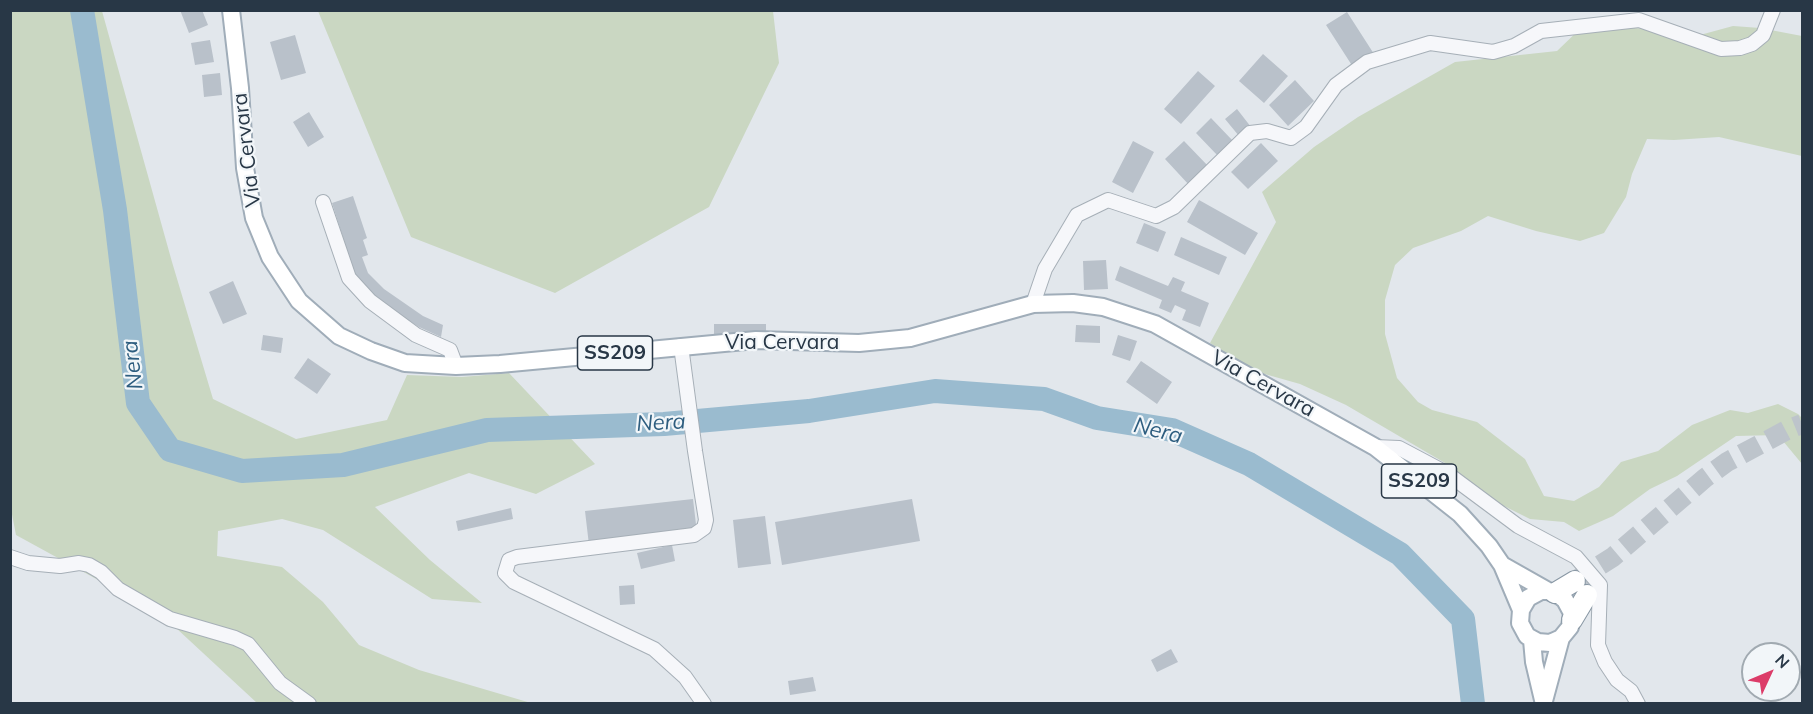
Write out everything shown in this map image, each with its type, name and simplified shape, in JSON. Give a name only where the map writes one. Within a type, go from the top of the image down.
[{"type":"highway","points":[[1551,592],[1581,588],[1572,620]]},
{"type":"main road","name":"Via Cervara","points":[[231,10],[240,88],[245,168],[254,218],[270,257],[299,301],[339,336],[371,351],[405,363],[456,366],[500,364],[756,340],[859,343],[909,338],[1034,304],[1072,303],[1103,307],[1155,324],[1375,447],[1460,514],[1489,546],[1502,565],[1521,610]]},
{"type":"main road","name":"Via Cervara","points":[[1502,565],[1551,592]]},
{"type":"main road","points":[[1521,610],[1523,603],[1534,594],[1551,592]]},
{"type":"main road","name":"SS209","points":[[1544,702],[1562,638],[1572,620],[1565,600],[1551,592]]},
{"type":"main road","name":"SS209","points":[[1521,610],[1523,630],[1532,640],[1534,662],[1544,702]]},
{"type":"main road","points":[[1532,640],[1550,643],[1562,638]]},
{"type":"street","points":[[1034,304],[1045,269],[1077,215],[1108,200],[1156,216],[1174,207],[1250,133],[1267,131],[1291,138],[1306,128],[1336,85],[1367,62],[1430,43],[1493,52],[1514,46],[1541,32],[1639,20],[1721,49],[1740,48],[1752,44],[1763,35],[1773,10]]},
{"type":"street","points":[[323,202],[350,278],[370,301],[407,328],[450,350],[456,366]]},
{"type":"street","points":[[681,346],[706,520],[704,528],[698,534],[517,557],[508,560],[505,568],[510,580],[654,649],[685,677],[704,704]]},
{"type":"street","points":[[1375,447],[1400,448],[1419,458],[1448,474],[1518,526],[1576,557],[1600,585],[1598,645],[1605,662],[1617,680],[1631,692],[1638,704]]},
{"type":"street","points":[[10,557],[28,563],[60,566],[79,563],[89,565],[101,572],[118,589],[170,619],[248,644],[280,683],[309,704]]},
{"type":"green space","points":[[10,11],[102,11],[213,399],[296,439],[387,420],[407,375],[462,377],[509,373],[595,464],[536,494],[469,473],[375,507],[430,560],[482,603],[432,599],[323,530],[282,519],[218,531],[217,556],[282,567],[323,602],[359,645],[419,670],[531,703],[257,703],[162,615],[16,535],[10,504]]},
{"type":"green space","points":[[318,11],[773,11],[779,63],[709,207],[555,293],[411,237]]},
{"type":"green space","points":[[1584,25],[1651,29],[1689,38],[1733,26],[1760,28],[1802,36],[1802,156],[1719,137],[1647,139],[1632,174],[1626,197],[1604,233],[1580,241],[1536,231],[1488,216],[1461,231],[1413,248],[1395,265],[1385,300],[1385,334],[1397,378],[1418,402],[1432,410],[1477,422],[1525,459],[1544,496],[1574,501],[1599,487],[1621,462],[1658,451],[1692,425],[1730,410],[1748,413],[1778,404],[1802,418],[1802,464],[1778,435],[1736,436],[1677,476],[1650,489],[1613,516],[1579,531],[1564,522],[1530,519],[1494,501],[1445,463],[1346,405],[1300,384],[1254,371],[1210,343],[1276,222],[1262,192],[1314,147],[1358,117],[1455,62],[1557,51]]},
{"type":"building","points":[[180,10],[202,10],[208,25],[189,33]]},
{"type":"building","points":[[1347,12],[1374,54],[1353,67],[1326,25]]},
{"type":"building","points":[[295,35],[306,73],[281,80],[270,42]]},
{"type":"building","points":[[210,40],[214,62],[195,65],[191,43]]},
{"type":"building","points":[[1263,54],[1288,76],[1264,103],[1239,81]]},
{"type":"building","points":[[1198,71],[1215,86],[1181,124],[1164,109]]},
{"type":"building","points":[[220,73],[222,95],[204,97],[202,75]]},
{"type":"building","points":[[1295,80],[1314,101],[1288,126],[1269,105]]},
{"type":"building","points":[[1237,109],[1251,127],[1239,136],[1225,119]]},
{"type":"building","points":[[309,112],[324,137],[308,147],[293,122]]},
{"type":"building","points":[[1211,118],[1233,141],[1218,156],[1196,133]]},
{"type":"building","points":[[1133,141],[1154,152],[1133,193],[1112,182]]},
{"type":"building","points":[[1184,141],[1209,167],[1190,186],[1165,159]]},
{"type":"building","points":[[1261,143],[1278,161],[1248,189],[1231,172]]},
{"type":"building","points":[[353,196],[367,238],[363,240],[368,255],[362,257],[368,273],[384,289],[423,316],[443,325],[441,337],[419,327],[376,300],[356,278],[332,203]]},
{"type":"building","points":[[1199,200],[1258,233],[1245,255],[1187,222]]},
{"type":"building","points":[[1144,223],[1166,232],[1158,252],[1136,243]]},
{"type":"building","points":[[1181,237],[1227,257],[1219,275],[1174,255]]},
{"type":"building","points":[[1106,260],[1108,289],[1084,290],[1083,261]]},
{"type":"building","points":[[1120,266],[1168,286],[1173,277],[1185,282],[1181,291],[1209,303],[1200,327],[1182,320],[1186,310],[1175,305],[1171,313],[1159,308],[1162,300],[1115,280]]},
{"type":"building","points":[[233,281],[247,314],[223,324],[209,292]]},
{"type":"building","points":[[714,324],[766,324],[766,339],[714,339]]},
{"type":"building","points":[[1076,325],[1100,326],[1100,343],[1075,342]]},
{"type":"building","points":[[263,335],[283,338],[281,353],[261,350]]},
{"type":"building","points":[[1118,335],[1137,341],[1130,361],[1112,355]]},
{"type":"building","points":[[308,358],[331,374],[317,394],[294,378]]},
{"type":"building","points":[[1141,361],[1172,382],[1157,404],[1126,382]]},
{"type":"building","points":[[693,499],[697,533],[589,545],[585,511]]},
{"type":"building","points":[[912,499],[920,541],[782,565],[775,522]]},
{"type":"building","points":[[511,508],[513,519],[458,531],[456,521]]},
{"type":"building","points":[[765,516],[771,564],[738,568],[733,520]]},
{"type":"building","points":[[672,545],[675,561],[641,569],[637,553]]},
{"type":"building","points":[[634,585],[635,604],[620,605],[619,586]]},
{"type":"building","points":[[1171,649],[1178,662],[1157,672],[1151,660]]},
{"type":"building","points":[[813,677],[816,691],[790,695],[788,681]]},
{"type":"waterway","name":"Nera","points":[[82,10],[115,210],[138,403],[170,450],[242,471],[343,465],[487,430],[664,424],[809,411],[935,391],[1044,399],[1097,418],[1172,430],[1249,464],[1400,554],[1463,619],[1473,704]]},
{"type":"tunnel","points":[[1575,581],[1613,557],[1727,462],[1802,424]]}]
